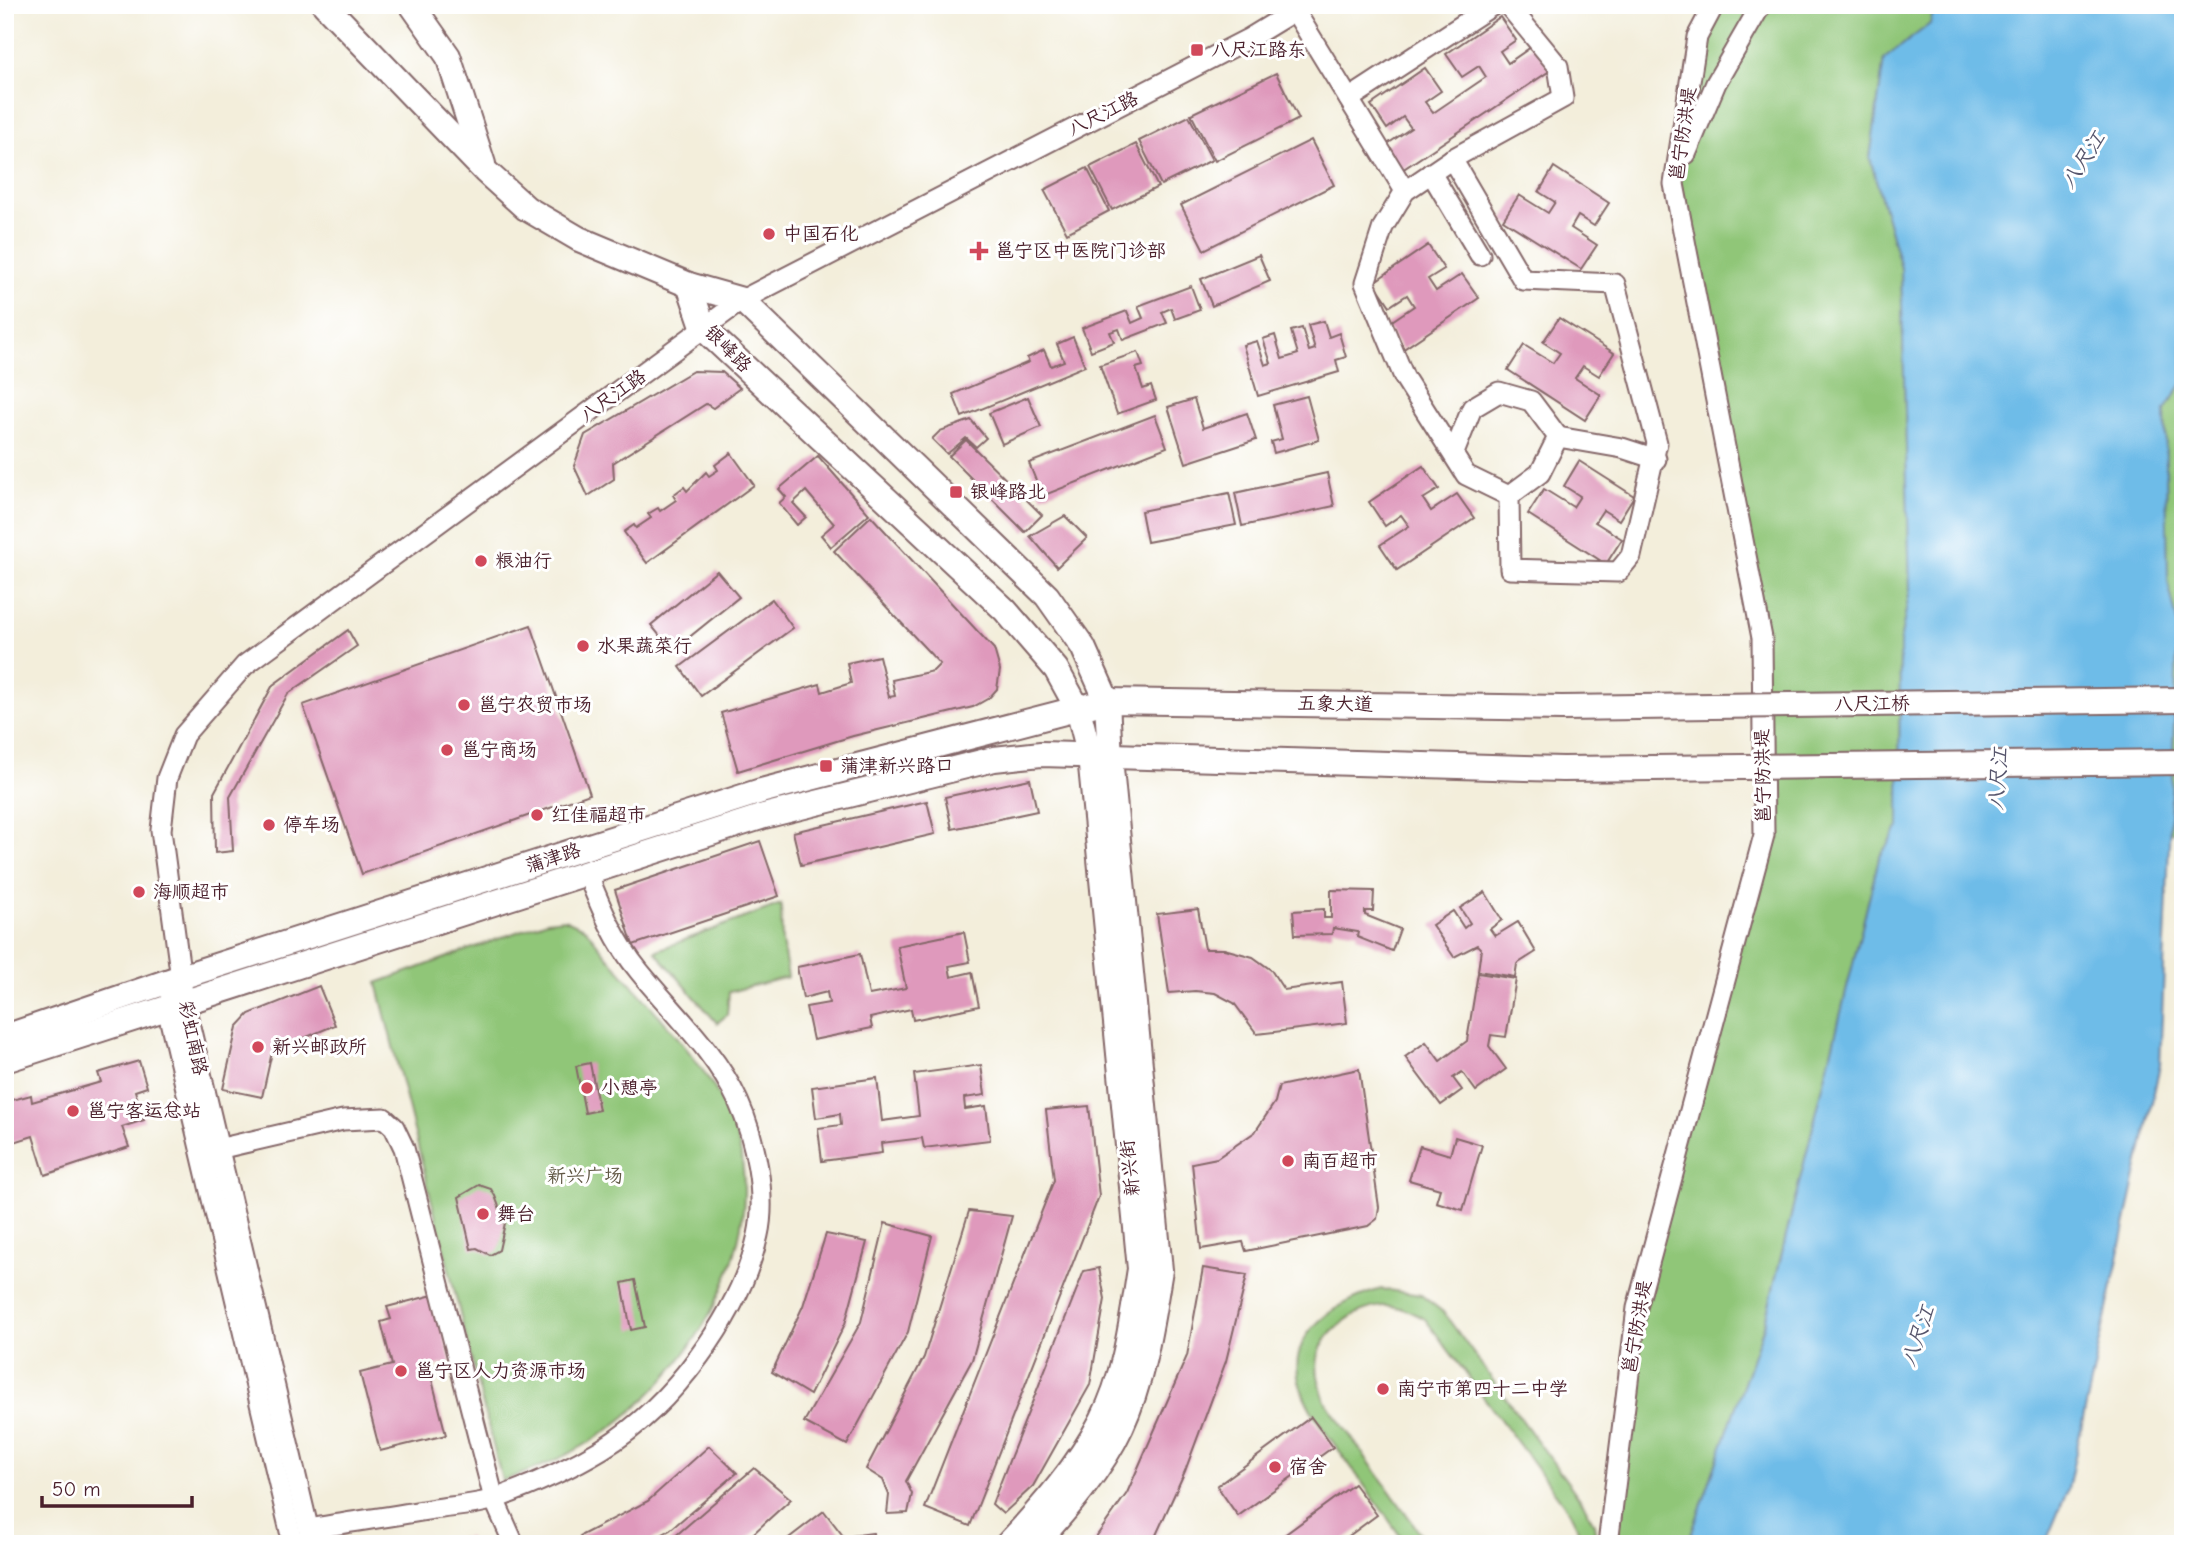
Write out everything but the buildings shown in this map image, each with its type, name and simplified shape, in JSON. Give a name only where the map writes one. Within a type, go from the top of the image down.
[{"type":"main road","points":[[325,5],[485,171],[526,208],[579,239],[689,285]]},
{"type":"main road","points":[[412,5],[448,56],[485,171]]},
{"type":"main road","name":"银峰路","points":[[689,285],[741,300],[1046,596],[1083,647],[1107,701]]},
{"type":"main road","name":"银峰路","points":[[689,285],[704,329],[1005,610],[1056,669],[1100,757]]},
{"type":"main road","name":"八尺江桥","points":[[1562,708],[2183,700]]},
{"type":"main road","points":[[1107,701],[1100,757],[1563,769],[2183,762]]},
{"type":"main road","name":"五象大道","points":[[1107,701],[1562,708]]},
{"type":"main road","name":"蒲津路","points":[[5,1060],[177,996],[761,791],[1107,701]]},
{"type":"main road","name":"蒲津路","points":[[5,1037],[177,996],[764,817],[993,759],[1041,754],[1100,757]]},
{"type":"main road","name":"新兴街","points":[[1008,1544],[1057,1491],[1103,1419],[1128,1347],[1140,1269],[1100,757]]},
{"type":"main road","name":"新兴街","points":[[1035,1544],[1072,1503],[1121,1427],[1147,1352],[1160,1269],[1100,757]]},
{"type":"street","points":[[1349,99],[1493,5]]},
{"type":"street","points":[[1508,5],[1558,66],[1563,98],[1451,159],[1405,191],[1382,227],[1365,283],[1404,377],[1466,475],[1509,496]]},
{"type":"street","name":"邕宁防洪堤","points":[[1608,1544],[1637,1308],[1764,835],[1762,638],[1674,184],[1696,37],[1714,5]]},
{"type":"street","points":[[1674,184],[1716,83],[1761,5]]},
{"type":"street","points":[[1299,8],[1349,99],[1405,191]]},
{"type":"street","name":"八尺江路","points":[[177,996],[161,830],[167,778],[184,735],[244,665],[741,300],[1236,45],[1299,8]]},
{"type":"street","points":[[1451,159],[1523,280],[1615,284],[1657,443],[1656,459],[1631,556],[1618,572],[1510,569],[1509,496]]},
{"type":"street","points":[[1431,173],[1480,255]]},
{"type":"street","points":[[1454,453],[1472,408],[1499,392],[1531,401],[1558,437],[1622,448],[1656,459]]},
{"type":"street","points":[[1509,496],[1540,473],[1558,437]]},
{"type":"street","points":[[311,1536],[494,1499],[552,1476],[604,1447],[648,1412],[716,1334],[746,1273],[759,1233],[760,1178],[753,1142],[738,1100],[710,1055],[638,970],[617,939],[587,873]]},
{"type":"street","name":"彩虹南路","points":[[177,996],[218,1150],[311,1536]]},
{"type":"street","name":"彩虹南路","points":[[177,996],[293,1544]]},
{"type":"street","points":[[218,1150],[343,1120],[384,1118],[394,1126],[404,1147],[494,1499],[514,1544]]},
{"type":"green space","points":[[1714,5],[1935,5],[1930,24],[1884,59],[1870,158],[1901,268],[1910,589],[1900,642],[1899,827],[1879,858],[1764,1326],[1688,1544],[1608,1544],[1637,1308],[1764,835],[1762,638],[1674,184],[1697,37]]},
{"type":"green space","points":[[2183,382],[2183,831],[2170,832],[2178,626],[2168,582],[2165,410]]},
{"type":"green space","points":[[781,904],[782,942],[788,977],[729,992],[727,1015],[717,1023],[655,951]]},
{"type":"green space","name":"新兴广场","points":[[564,919],[586,929],[707,1076],[721,1099],[739,1146],[744,1194],[738,1243],[722,1290],[697,1335],[667,1376],[631,1411],[593,1440],[560,1458],[502,1481],[377,983],[547,921]]},
{"type":"green space","points":[[1381,1289],[1421,1295],[1443,1312],[1585,1506],[1594,1524],[1597,1544],[1581,1544],[1569,1511],[1425,1319],[1405,1310],[1383,1306],[1362,1311],[1334,1330],[1321,1348],[1317,1369],[1325,1401],[1428,1544],[1406,1544],[1318,1421],[1305,1398],[1298,1377],[1298,1358],[1304,1341],[1314,1327],[1344,1304]]},
{"type":"water","name":"八尺江","points":[[1935,5],[2183,5],[2183,382],[2165,410],[2168,582],[2178,626],[2160,1065],[2068,1489],[2045,1544],[1688,1544],[1764,1326],[1879,858],[1899,827],[1900,642],[1910,589],[1901,268],[1870,158],[1884,59],[1930,24]]},
{"type":"place","name":"八尺江路东","points":[[1197,50]]},
{"type":"place","name":"中国石化","points":[[769,234]]},
{"type":"place","name":"邕宁区中医院门诊部","points":[[979,251]]},
{"type":"place","name":"银峰路北","points":[[956,492]]},
{"type":"place","name":"粮油行","points":[[481,561]]},
{"type":"place","name":"水果蔬菜行","points":[[583,646]]},
{"type":"place","name":"邕宁农贸市场","points":[[464,705]]},
{"type":"place","name":"邕宁商场","points":[[447,750]]},
{"type":"place","name":"蒲津新兴路口","points":[[826,766]]},
{"type":"place","name":"红佳福超市","points":[[537,815]]},
{"type":"place","name":"停车场","points":[[269,825]]},
{"type":"place","name":"海顺超市","points":[[139,892]]},
{"type":"place","name":"新兴邮政所","points":[[258,1047]]},
{"type":"place","name":"小憩亭","points":[[587,1088]]},
{"type":"place","name":"邕宁客运总站","points":[[73,1111]]},
{"type":"place","name":"南百超市","points":[[1288,1161]]},
{"type":"place","name":"舞台","points":[[483,1214]]},
{"type":"place","name":"邕宁区人力资源市场","points":[[401,1371]]},
{"type":"place","name":"南宁市第四十二中学","points":[[1383,1389]]},
{"type":"place","name":"宿舍","points":[[1275,1467]]}]
